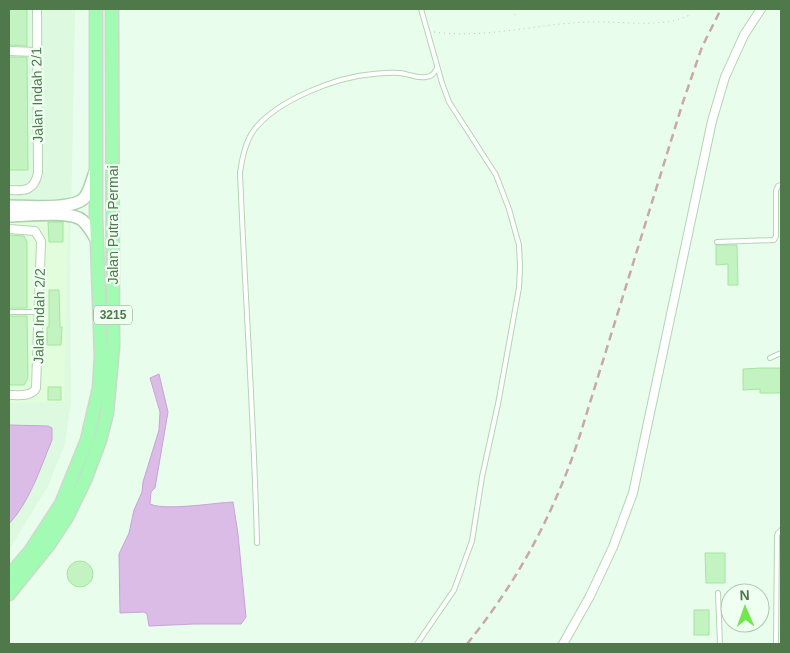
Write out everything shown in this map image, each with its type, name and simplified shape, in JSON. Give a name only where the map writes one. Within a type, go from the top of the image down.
[{"type":"main road","name":"Jalan Putra Permai","points":[[9,576],[31,550],[61,504],[87,440],[98,388],[101,356],[96,238],[96,9]]},
{"type":"main road","name":"Jalan Putra Permai","points":[[9,594],[50,543],[67,517],[86,480],[107,413],[113,348],[112,9]]},
{"type":"street","name":"Jalan Indah 2/1","points":[[9,190],[22,191],[28,189],[36,181],[38,173],[36,9]]},
{"type":"street","points":[[563,644],[590,596],[613,547],[633,493],[712,121],[725,77],[744,35],[761,9]]},
{"type":"street","points":[[9,51],[36,52]]},
{"type":"street","points":[[9,206],[67,205],[79,202],[87,193],[96,169]]},
{"type":"street","points":[[9,216],[76,216],[87,225],[96,238]]},
{"type":"street","name":"Jalan Indah 2/2","points":[[9,229],[36,231],[41,241],[37,384],[34,392],[9,395]]},
{"type":"lane","points":[[417,644],[454,590],[472,541],[482,477],[498,404],[519,288],[520,267],[514,224],[496,175],[449,102],[421,9]]},
{"type":"lane","points":[[257,543],[254,436],[245,304],[240,173],[243,153],[253,131],[268,114],[305,93],[346,79],[372,74],[399,73],[428,77],[434,74],[438,67]]},
{"type":"lane","points":[[717,242],[774,240],[776,236],[776,191],[778,186],[781,185]]},
{"type":"lane","points":[[9,312],[39,312]]},
{"type":"lane","points":[[770,358],[781,353]]},
{"type":"lane","points":[[776,644],[777,536],[781,530]]},
{"type":"lane","points":[[718,594],[720,644]]},
{"type":"path","points":[[515,9],[516,15]]},
{"type":"path","points":[[428,32],[453,35],[516,31],[586,22],[651,23],[672,21],[690,15]]},
{"type":"shaded area","points":[[9,9],[75,9],[75,22],[70,269],[71,402],[65,444],[48,486],[9,550]]},
{"type":"shaded area","points":[[9,221],[68,221],[64,402],[9,403]]},
{"type":"shaded area","points":[[159,374],[168,412],[155,488],[151,492],[150,504],[178,507],[233,502],[246,617],[241,624],[149,626],[147,614],[144,612],[120,613],[119,554],[129,533],[134,510],[142,492],[143,482],[159,430],[160,412],[150,378]]},
{"type":"shaded area","points":[[9,425],[48,426],[52,428],[52,440],[29,495],[9,524]]},
{"type":"building","points":[[9,9],[27,9],[27,46],[9,45]]},
{"type":"building","points":[[9,57],[27,57],[28,170],[9,170]]},
{"type":"building","points":[[48,222],[63,222],[63,242],[49,242]]},
{"type":"building","points":[[9,235],[24,236],[27,242],[27,308],[9,308]]},
{"type":"building","points":[[716,245],[737,245],[738,285],[728,285],[728,264],[716,265]]},
{"type":"building","points":[[49,290],[59,290],[60,327],[62,327],[61,345],[47,345]]},
{"type":"building","points":[[9,316],[27,316],[28,378],[24,385],[9,385]]},
{"type":"building","points":[[781,368],[781,393],[760,393],[760,389],[743,390],[743,369]]},
{"type":"building","points":[[48,387],[61,387],[61,400],[48,400]]},
{"type":"building","points":[[705,553],[725,553],[725,583],[706,583]]},
{"type":"building","points":[[80,561],[89,565],[93,574],[89,583],[80,587],[71,583],[67,574],[71,565]]},
{"type":"building","points":[[694,610],[709,610],[709,635],[694,635]]},
{"type":"railway","points":[[467,644],[503,596],[519,570],[547,518],[570,464],[683,102],[702,47],[721,9]]}]
